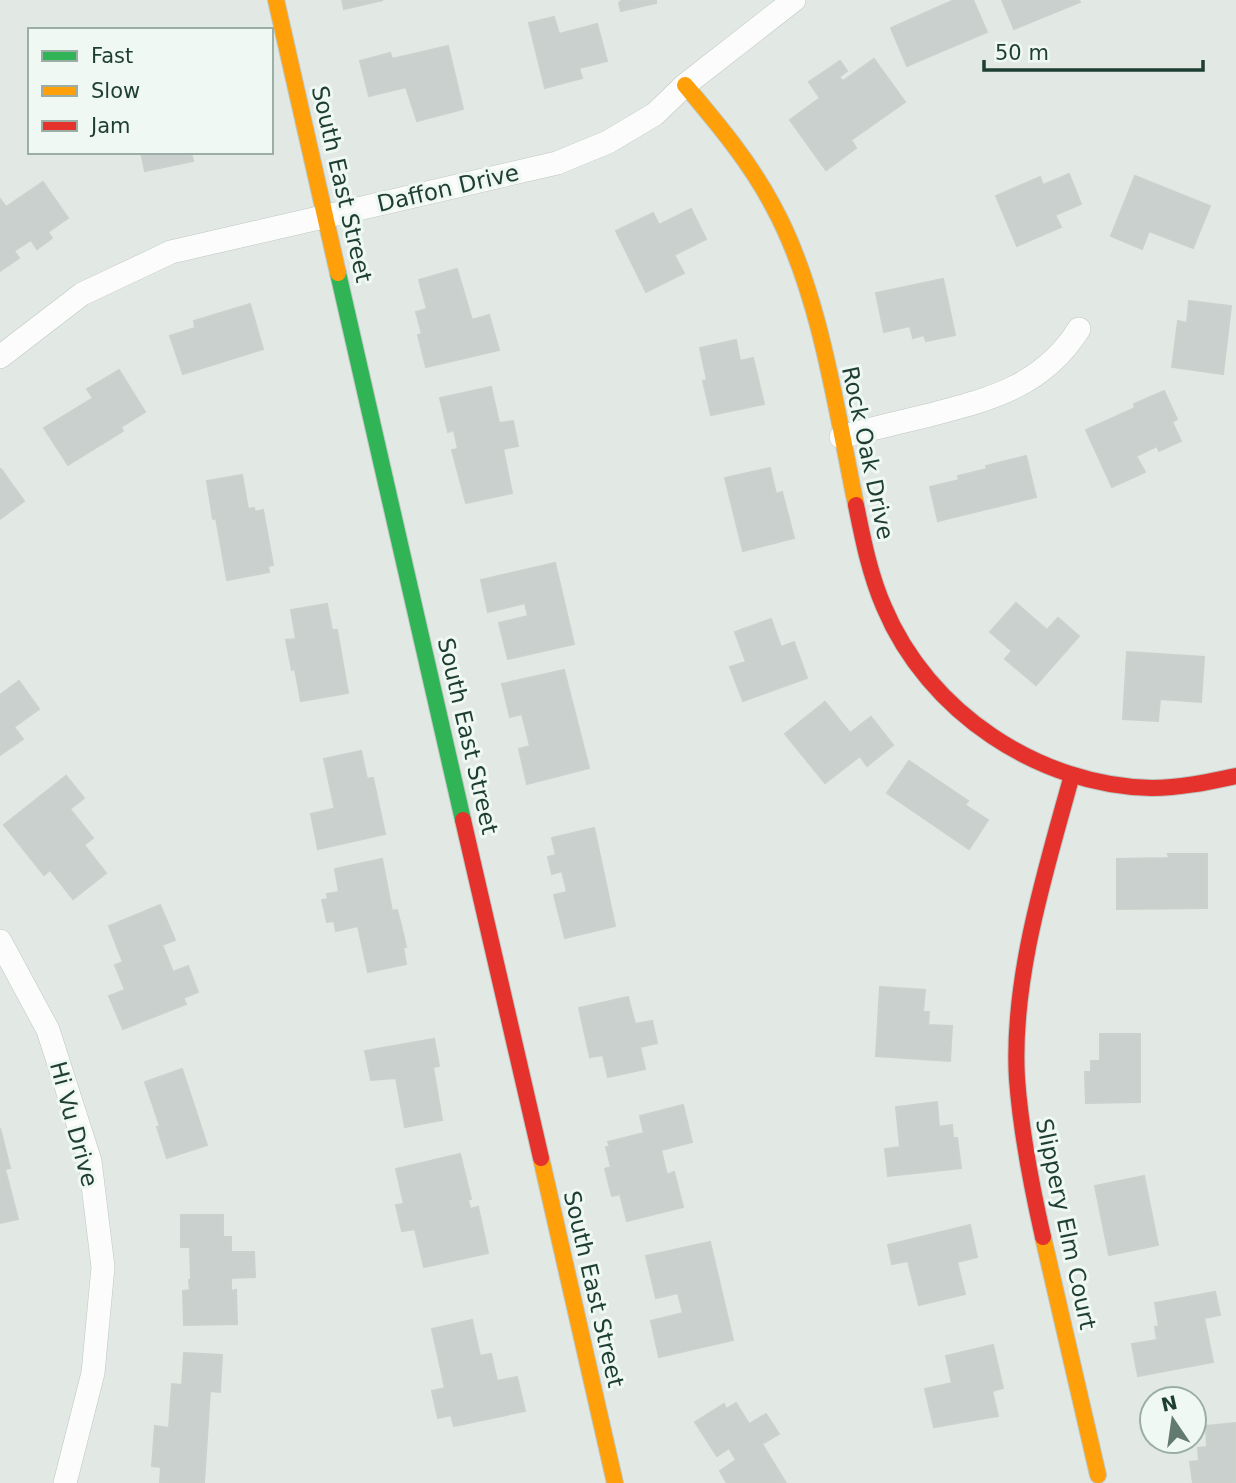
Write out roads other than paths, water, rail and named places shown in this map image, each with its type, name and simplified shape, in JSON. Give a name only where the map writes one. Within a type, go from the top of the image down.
[{"type":"street","name":"South East Street","points":[[276,0],[615,1483]]},
{"type":"street","name":"Daffon Drive","points":[[0,358],[82,294],[171,252],[557,163],[608,142],[655,114],[685,85],[794,0]]},
{"type":"street","name":"Rock Oak Drive","points":[[685,85],[741,153],[763,188],[793,249],[814,315],[874,581],[890,620],[911,656],[946,700],[986,733],[1032,759],[1072,775],[1112,784],[1154,788],[1195,785],[1236,776]]},
{"type":"street","points":[[841,437],[990,400],[1034,376],[1066,349],[1079,329]]},
{"type":"street","name":"Slippery Elm Court","points":[[1072,775],[1033,919],[1018,1021],[1017,1077],[1022,1134],[1030,1181],[1098,1475]]},
{"type":"street","name":"Hi Vu Drive","points":[[0,941],[48,1030],[90,1161],[102,1254],[93,1373],[65,1483]]}]
